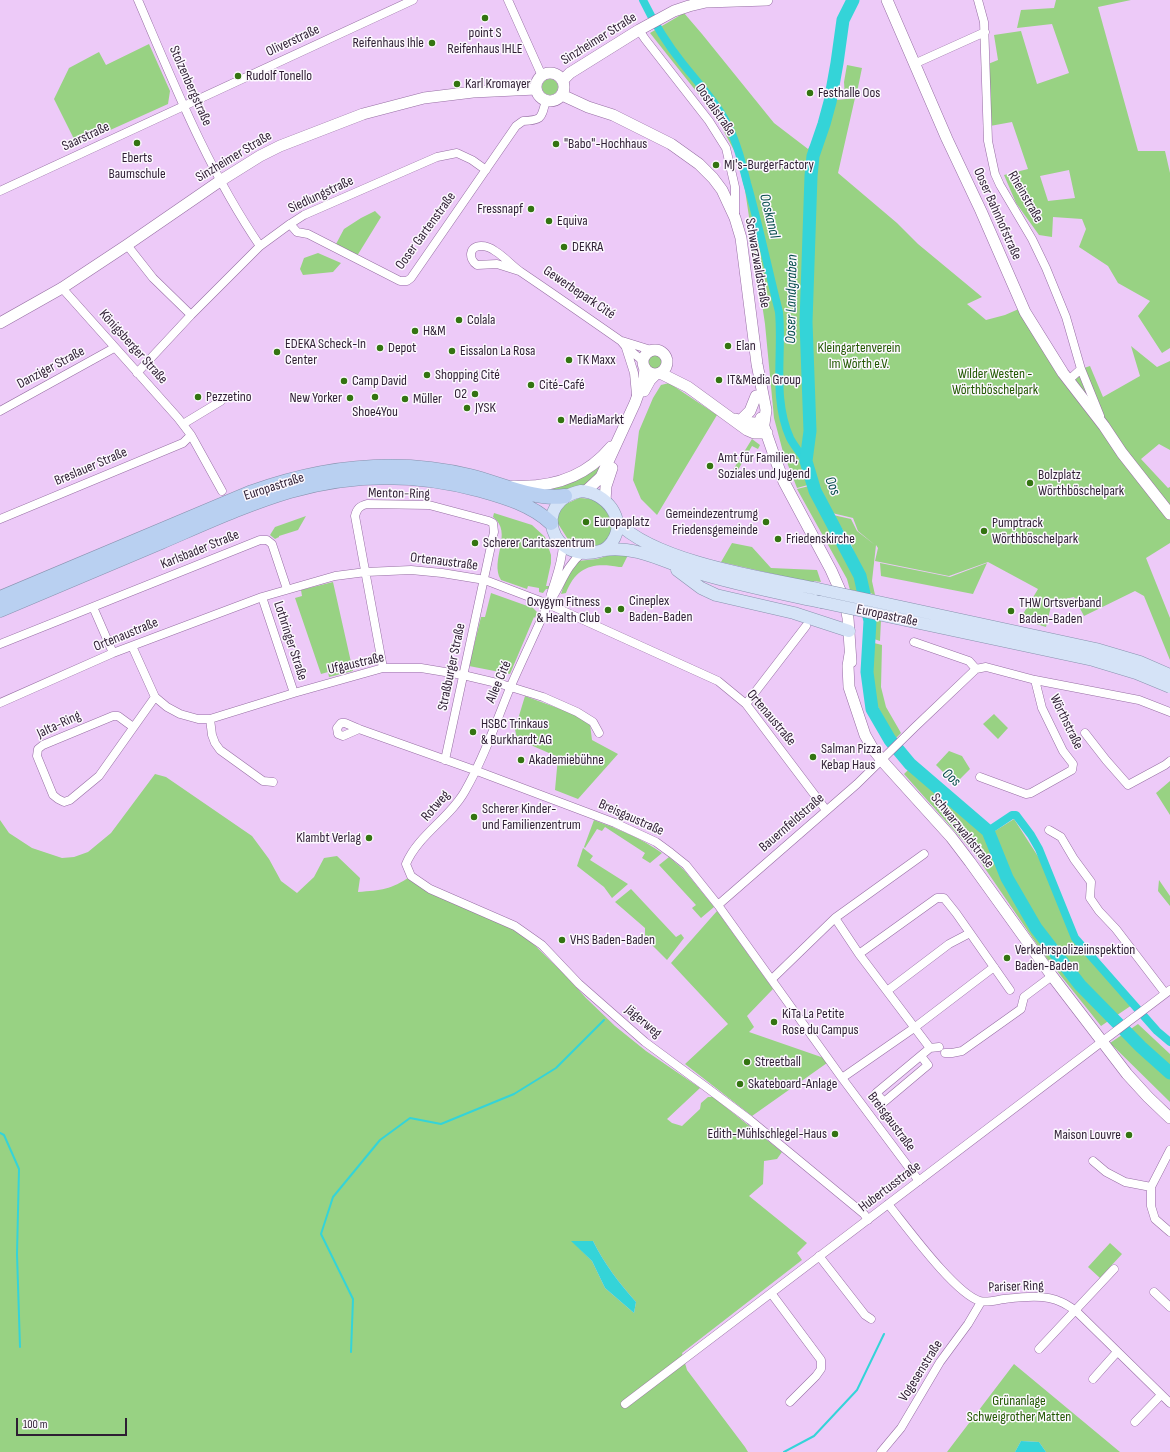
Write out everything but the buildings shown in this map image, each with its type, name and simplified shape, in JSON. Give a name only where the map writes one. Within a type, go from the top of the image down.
[{"type":"highway","name":"Europastraße","points":[[0,598],[252,492],[308,475],[360,467],[415,467],[457,473],[545,497],[565,496]]},
{"type":"highway","name":"Europastraße","points":[[0,610],[256,502],[306,487],[340,480],[397,477],[450,483],[513,501],[541,515],[551,523]]},
{"type":"main road","points":[[586,491],[597,494],[605,501],[611,507],[617,522],[616,534],[604,550],[591,553],[582,553],[575,552],[563,545],[556,537],[551,523],[554,509],[565,496],[576,492],[586,491]]},
{"type":"main road","name":"Europastraße","points":[[617,522],[628,532],[657,547],[729,571],[1096,649],[1140,662],[1170,675]]},
{"type":"main road","name":"Europastraße","points":[[604,550],[613,548],[631,550],[695,572],[734,583],[1093,660],[1136,673],[1170,687]]},
{"type":"main road","points":[[666,562],[701,588],[716,595],[794,613],[849,631]]},
{"type":"street","name":"Stolzenbergstraße","points":[[138,0],[183,106],[220,181],[260,246]]},
{"type":"street","name":"Oliverstraße","points":[[183,106],[413,0]]},
{"type":"street","points":[[508,0],[542,76]]},
{"type":"street","name":"Sinzheimer Straße","points":[[562,80],[570,73],[674,11],[705,1],[767,0]]},
{"type":"street","name":"Ooser Bahnhofstraße","points":[[887,0],[1025,312],[1043,343],[1067,378],[1104,426]]},
{"type":"street","name":"Rheinstraße","points":[[978,0],[985,32],[988,141],[995,174],[1032,239],[1046,268],[1066,317],[1081,369],[1104,426],[1122,453],[1170,514]]},
{"type":"street","name":"Oostalstraße","points":[[642,29],[645,39],[709,121],[726,148],[735,187],[735,218]]},
{"type":"street","points":[[914,64],[985,32]]},
{"type":"street","points":[[548,73],[555,74],[562,80],[564,87],[562,95],[555,100],[546,100],[539,95],[536,89],[537,83],[542,76],[548,73]]},
{"type":"street","name":"Sinzheimer Straße","points":[[0,324],[62,288],[127,246],[220,181],[260,156],[280,146],[363,114],[418,100],[461,93],[536,89]]},
{"type":"street","name":"Schwarzwaldstraße","points":[[562,95],[588,107],[613,115],[686,153],[713,178],[728,202],[741,238],[757,364],[766,410],[765,428]]},
{"type":"street","name":"Ooser Gartenstraße","points":[[290,224],[297,232],[308,234],[400,281],[407,281],[411,278],[520,123],[539,118],[542,115],[546,100]]},
{"type":"street","name":"Saarstraße","points":[[0,192],[183,106]]},
{"type":"street","name":"Siedlungstraße","points":[[137,373],[191,315],[260,246],[304,215],[437,157],[457,153],[472,160],[486,170]]},
{"type":"street","points":[[127,246],[153,278],[191,315]]},
{"type":"street","name":"Gewerbepark Cité","points":[[519,271],[497,264],[476,266],[470,258],[473,249],[478,246],[486,246],[503,257],[519,271],[623,344],[644,364],[649,373],[658,374],[688,387],[734,419],[765,428]]},
{"type":"street","name":"Königsberger Straße","points":[[62,288],[183,424],[222,491]]},
{"type":"street","points":[[623,344],[634,374],[636,392],[635,403]]},
{"type":"street","name":"Gewerbepark Cité","points":[[623,344],[662,351],[667,357],[668,362],[688,387]]},
{"type":"street","name":"Danziger Straße","points":[[0,411],[114,348]]},
{"type":"street","points":[[586,491],[601,477],[635,403],[644,378],[646,353],[651,350]]},
{"type":"street","points":[[605,501],[608,478],[626,431],[650,380],[666,369],[668,362]]},
{"type":"street","name":"Schwarzwaldstraße","points":[[757,364],[756,396],[759,411],[773,454],[784,482],[838,584],[846,607],[855,703],[865,735],[882,760],[951,837],[1052,976],[1127,1074],[1151,1101],[1170,1118]]},
{"type":"street","points":[[1067,378],[1081,369]]},
{"type":"street","points":[[734,419],[748,414],[752,409],[756,396]]},
{"type":"street","points":[[183,424],[221,401]]},
{"type":"street","points":[[504,485],[541,486],[560,482],[578,474],[594,464],[620,435]]},
{"type":"street","name":"Breslauer Straße","points":[[0,519],[183,443],[191,436]]},
{"type":"street","name":"Menton-Ring","points":[[366,572],[355,516],[356,511],[360,506],[367,504],[428,505],[489,520],[493,523],[494,532],[485,580]]},
{"type":"street","name":"Karlsbader Straße","points":[[0,644],[260,540],[266,540],[272,544],[287,588]]},
{"type":"street","name":"Allee Cité","points":[[477,771],[511,686],[548,604],[559,571],[563,545]]},
{"type":"street","name":"Allee Cité","points":[[548,604],[556,595],[570,565],[582,553]]},
{"type":"street","name":"Ortenaustraße","points":[[0,702],[113,653],[287,588],[335,576],[366,572],[411,570],[442,572],[485,580],[548,604],[718,681],[746,704],[826,810]]},
{"type":"street","points":[[366,572],[383,668]]},
{"type":"street","name":"Straßburger Straße","points":[[445,760],[485,580]]},
{"type":"street","name":"Lothringer Straße","points":[[262,597],[294,693]]},
{"type":"street","points":[[93,607],[113,653]]},
{"type":"street","points":[[746,704],[806,626]]},
{"type":"street","points":[[882,760],[976,669],[969,661],[914,642]]},
{"type":"street","name":"Ufgaustraße","points":[[132,646],[155,697],[167,707],[180,714],[198,719],[210,719],[383,668],[422,668],[463,675],[511,686],[577,712],[593,722],[599,733]]},
{"type":"street","name":"Wörthstraße","points":[[976,669],[986,667],[1035,680],[1139,700],[1170,712]]},
{"type":"street","name":"Wörthstraße","points":[[980,777],[1026,794],[1072,770],[1073,764],[1063,751],[1042,708],[1035,680]]},
{"type":"street","name":"Jalta-Ring","points":[[133,727],[118,716],[113,716],[43,745],[38,749],[37,756],[53,795],[64,802],[70,800],[99,776],[155,697]]},
{"type":"street","points":[[210,719],[212,735],[220,750],[262,781],[273,782]]},
{"type":"street","name":"Breisgaustraße","points":[[359,729],[477,771],[615,823],[637,832],[671,852],[686,865],[718,905],[842,1078],[919,1181]]},
{"type":"street","name":"Wörthstraße","points":[[1085,733],[1128,785],[1170,761]]},
{"type":"street","name":"Bauernfeldstraße","points":[[718,905],[857,784],[882,760]]},
{"type":"street","name":"Rotweg","points":[[410,854],[453,808],[477,771]]},
{"type":"street","points":[[1049,830],[1061,837],[1074,859],[1091,882],[1090,898],[1099,911],[1116,928],[1168,991]]},
{"type":"street","name":"Jägerweg","points":[[410,854],[406,864],[411,876],[430,888],[515,926],[542,945],[579,984],[644,1042],[706,1086],[864,1214],[868,1220]]},
{"type":"street","points":[[772,979],[835,918],[924,854]]},
{"type":"street","points":[[859,954],[937,898],[944,898],[1010,990]]},
{"type":"street","points":[[835,918],[859,954],[930,1048],[939,1047]]},
{"type":"street","points":[[888,992],[949,944],[970,933]]},
{"type":"street","points":[[842,1078],[914,1028],[994,967]]},
{"type":"street","points":[[945,1053],[962,1051],[1021,1009],[1024,997],[1052,976]]},
{"type":"street","name":"Hubertusstraße","points":[[625,1404],[1168,991]]},
{"type":"street","name":"Breisgaustraße","points":[[921,1056],[928,1065],[884,1102],[876,1093],[930,1048]]},
{"type":"street","points":[[1170,1150],[1151,1187],[1151,1206],[1155,1219],[1170,1232]]},
{"type":"street","points":[[1092,1161],[1106,1172],[1125,1182],[1151,1187]]},
{"type":"street","name":"Pariser Ring","points":[[888,1204],[935,1261],[960,1288],[981,1302],[1012,1298],[1042,1297],[1060,1301],[1074,1310],[1170,1403]]},
{"type":"street","points":[[819,1256],[865,1315],[871,1319]]},
{"type":"street","points":[[1039,1349],[1114,1269]]},
{"type":"street","points":[[1154,1292],[1168,1302]]},
{"type":"street","points":[[770,1293],[821,1360],[821,1369],[816,1376],[790,1402]]},
{"type":"street","name":"Vogesenstraße","points":[[881,1452],[901,1428],[940,1362],[968,1324],[981,1302]]},
{"type":"street","points":[[1093,1379],[1116,1352]]},
{"type":"street","points":[[1135,1422],[1161,1395]]},
{"type":"green space","points":[[1056,0],[1131,0],[1098,7],[1138,151],[1165,151],[1170,173],[1170,348],[1162,353],[1138,316],[1150,301],[1118,283],[1108,266],[1079,247],[1086,229],[1082,219],[1053,217],[1052,237],[1039,235],[1016,203],[1004,175],[1028,169],[1012,122],[990,126],[988,64],[998,60],[994,35],[1021,31],[1037,84],[1069,73],[1052,24],[1017,28],[1021,10],[1054,8]],"holes":[[[1069,170],[1075,198],[1048,201],[1040,176]]]},
{"type":"green space","points":[[684,13],[774,123],[808,149],[819,131],[828,101],[855,98],[838,173],[897,223],[918,244],[982,297],[967,304],[986,320],[1005,315],[1021,308],[1067,378],[1081,369],[1090,366],[1103,397],[1140,376],[1131,346],[1157,367],[1170,361],[1170,450],[1159,444],[1141,459],[1168,488],[1170,487],[1170,543],[1146,558],[1170,618],[1170,660],[1144,596],[1135,591],[1084,616],[1074,597],[1052,602],[1046,627],[1020,619],[1038,589],[988,562],[949,576],[875,561],[878,548],[876,545],[872,581],[875,595],[868,592],[850,541],[833,515],[851,519],[857,531],[875,545],[858,531],[853,518],[832,513],[822,498],[809,458],[810,436],[804,436],[802,460],[808,485],[797,488],[783,452],[774,418],[765,324],[745,190],[736,154],[715,115],[650,33]]},
{"type":"green space","points":[[149,44],[170,91],[168,104],[77,145],[54,99],[69,68],[99,52],[106,65]]},
{"type":"green space","points":[[847,65],[862,68],[856,97],[845,98],[844,82]]},
{"type":"green space","points":[[547,79],[553,79],[558,84],[556,93],[553,95],[547,95],[542,90],[542,84]]},
{"type":"green space","points":[[375,211],[381,217],[357,256],[336,244],[344,229]]},
{"type":"green space","points":[[318,253],[341,263],[333,272],[303,275],[300,269],[304,258]]},
{"type":"green space","points":[[655,354],[661,356],[663,362],[661,368],[655,370],[649,368],[647,362],[649,356]]},
{"type":"green space","points":[[669,383],[717,415],[657,515],[641,499],[633,480],[639,431],[653,398],[661,385]]},
{"type":"green space","points":[[752,439],[760,445],[758,449],[752,446],[735,475],[731,473]]},
{"type":"green space","points":[[607,456],[599,475],[586,485],[562,491],[533,488]]},
{"type":"green space","points":[[809,486],[857,576],[861,592],[850,590],[847,579],[797,489]]},
{"type":"green space","points":[[579,498],[592,500],[602,505],[615,527],[607,541],[597,547],[583,547],[569,541],[557,522],[558,513],[566,504]]},
{"type":"green space","points":[[494,513],[532,525],[545,537],[551,555],[551,563],[546,586],[550,586],[549,589],[546,589],[543,593],[539,592],[539,588],[528,586],[527,589],[501,580],[498,572],[498,564],[502,539],[499,523],[493,517]]},
{"type":"green space","points":[[306,516],[298,530],[279,536],[275,539],[270,535],[275,527]]},
{"type":"green space","points":[[732,543],[752,547],[771,568],[817,570],[821,582],[814,581],[813,583],[721,562]]},
{"type":"green space","points":[[610,555],[628,555],[622,567],[601,565],[586,568],[575,577],[566,593],[561,594],[566,578],[578,561],[597,559]]},
{"type":"green space","points":[[880,563],[950,577],[987,563],[973,594],[881,576]]},
{"type":"green space","points":[[333,582],[353,671],[329,677],[328,672],[321,674],[295,598],[302,596],[301,590]]},
{"type":"green space","points":[[491,593],[533,608],[537,612],[510,674],[469,666],[481,617],[485,617]]},
{"type":"green space","points":[[875,619],[881,620],[880,641],[874,639]]},
{"type":"green space","points":[[874,643],[882,645],[881,687],[886,707],[901,733],[895,739],[876,703],[872,689]]},
{"type":"green space","points":[[525,696],[571,713],[590,724],[592,740],[618,754],[578,799],[555,790],[558,757],[517,739],[515,729]]},
{"type":"green space","points":[[994,714],[1008,728],[998,739],[983,724]]},
{"type":"green space","points":[[949,751],[962,756],[970,769],[955,784],[936,765]]},
{"type":"green space","points":[[910,768],[987,836],[1014,819],[1039,858],[1073,940],[1132,1005],[1101,1026],[1045,956],[975,854],[904,774]]},
{"type":"green space","points":[[155,774],[166,777],[252,836],[269,859],[281,881],[297,893],[314,877],[324,858],[337,856],[360,878],[358,892],[373,891],[391,887],[411,876],[515,926],[615,1026],[646,1051],[700,1088],[667,1119],[672,1123],[682,1126],[700,1109],[701,1103],[708,1097],[713,1097],[782,1152],[777,1159],[764,1161],[763,1184],[749,1196],[807,1243],[797,1253],[802,1260],[682,1353],[687,1370],[748,1452],[0,1452],[0,820],[9,833],[32,848],[62,858],[74,857],[88,852],[111,833]],"holes":[[[572,1241],[593,1241],[612,1273],[636,1302],[634,1313],[605,1288],[592,1261]]]},
{"type":"green space","points":[[1170,781],[1170,815],[1156,793]]},
{"type":"green space","points":[[594,820],[638,838],[662,853],[650,863],[642,858],[645,853],[605,827],[602,831],[597,829],[585,848],[584,847]]},
{"type":"green space","points":[[583,848],[593,856],[590,860],[628,884],[612,898],[604,887],[577,866]]},
{"type":"green space","points":[[669,857],[684,870],[714,907],[701,918],[692,908],[696,905],[659,865]]},
{"type":"green space","points":[[1159,880],[1170,896],[1170,906],[1158,891]]},
{"type":"green space","points":[[631,889],[676,937],[681,934],[684,938],[667,960],[645,938],[645,928],[615,902]]},
{"type":"green space","points":[[717,911],[773,989],[747,1016],[754,1027],[749,1032],[824,1058],[827,1063],[752,1116],[685,1064],[728,1024],[671,963]]},
{"type":"green space","points":[[1138,1024],[1170,1054],[1170,1102],[1110,1043]]},
{"type":"green space","points":[[1110,1243],[1122,1254],[1100,1278],[1088,1267]]},
{"type":"green space","name":"Grünanlage Schweigrother Matten","points":[[1014,1364],[1120,1452],[1046,1452],[1039,1442],[1021,1441],[1015,1452],[947,1452]]},
{"type":"shaded area","points":[[571,1241],[593,1241],[612,1273],[636,1302],[634,1313],[605,1288],[592,1261]]},
{"type":"shaded area","points":[[1021,1441],[1039,1442],[1046,1452],[1015,1452]]},
{"type":"waterway","name":"Ooskanal","points":[[643,0],[656,25],[672,49],[718,109],[728,125],[737,146],[756,215],[779,312],[779,376],[781,407],[790,438],[806,461]]},
{"type":"waterway","name":"Oos","points":[[853,0],[843,20],[830,102],[813,156],[806,322],[810,431],[806,461],[815,491],[860,576],[870,621],[867,672],[872,709],[890,740],[910,764],[988,831],[1007,878],[1036,928],[1080,985],[1141,1047],[1170,1073]]},
{"type":"waterway","points":[[988,831],[1012,815],[1016,815],[1031,835],[1039,849],[1075,938],[1157,1031],[1170,1042]]},
{"type":"waterway","points":[[351,1352],[353,1299],[321,1234],[333,1197],[380,1140],[410,1118],[441,1124],[514,1094],[556,1068],[604,1020]]},
{"type":"waterway","points":[[0,1133],[4,1135],[19,1169],[17,1254],[20,1347]]},
{"type":"waterway","points":[[784,1452],[814,1436],[857,1390],[884,1334]]},
{"type":"place","name":"point S Reifenhaus IHLE","points":[[485,18]]},
{"type":"place","name":"Reifenhaus Ihle","points":[[432,43]]},
{"type":"place","name":"Rudolf Tonello","points":[[238,76]]},
{"type":"place","name":"Karl Kromayer","points":[[457,84]]},
{"type":"place","name":"Festhalle Oos","points":[[810,93]]},
{"type":"place","name":"Eberts Baumschule","points":[[137,143]]},
{"type":"place","name":"\"Babo\"-Hochhaus","points":[[556,144]]},
{"type":"place","name":"MJ's-BurgerFactory","points":[[716,165]]},
{"type":"place","name":"Fressnapf","points":[[531,209]]},
{"type":"place","name":"Equiva","points":[[549,221]]},
{"type":"place","name":"DEKRA","points":[[564,247]]},
{"type":"place","name":"Colala","points":[[459,320]]},
{"type":"place","name":"H&M","points":[[415,331]]},
{"type":"place","name":"Elan","points":[[728,346]]},
{"type":"place","name":"Depot","points":[[380,348]]},
{"type":"place","name":"Eissalon La Rosa","points":[[452,351]]},
{"type":"place","name":"EDEKA Scheck-In Center","points":[[277,352]]},
{"type":"place","name":"TK Maxx","points":[[569,360]]},
{"type":"place","name":"Shopping Cité","points":[[427,375]]},
{"type":"place","name":"IT&Media Group","points":[[719,380]]},
{"type":"place","name":"Camp David","points":[[344,381]]},
{"type":"place","name":"Cité-Café","points":[[531,385]]},
{"type":"place","name":"O2","points":[[475,394]]},
{"type":"place","name":"Pezzetino","points":[[198,397]]},
{"type":"place","name":"Shoe4You","points":[[375,397]]},
{"type":"place","name":"New Yorker","points":[[350,398]]},
{"type":"place","name":"Müller","points":[[405,399]]},
{"type":"place","name":"JYSK","points":[[467,408]]},
{"type":"place","name":"MediaMarkt","points":[[561,420]]},
{"type":"place","name":"Amt für Familien, Soziales und Jugend","points":[[710,466]]},
{"type":"place","name":"Bolzplatz Wörthböschelpark","points":[[1030,483]]},
{"type":"place","name":"Europaplatz","points":[[586,522]]},
{"type":"place","name":"Gemeindezentrumg Friedensgemeinde","points":[[766,522]]},
{"type":"place","name":"Pumptrack Wörthböschelpark","points":[[984,531]]},
{"type":"place","name":"Friedenskirche","points":[[778,539]]},
{"type":"place","name":"Scherer Caritaszentrum","points":[[475,543]]},
{"type":"place","name":"Cineplex Baden-Baden","points":[[621,609]]},
{"type":"place","name":"Oxygym Fitness & Health Club","points":[[608,610]]},
{"type":"place","name":"THW Ortsverband Baden-Baden","points":[[1011,611]]},
{"type":"place","name":"HSBC Trinkaus & Burkhardt AG","points":[[473,732]]},
{"type":"place","name":"Salman Pizza Kebap Haus","points":[[813,757]]},
{"type":"place","name":"Akademiebühne","points":[[521,760]]},
{"type":"place","name":"Scherer Kinder- und Familienzentrum","points":[[474,817]]},
{"type":"place","name":"Klambt Verlag","points":[[369,838]]},
{"type":"place","name":"VHS Baden-Baden","points":[[562,940]]},
{"type":"place","name":"Verkehrspolizeiinspektion Baden-Baden","points":[[1007,958]]},
{"type":"place","name":"KiTa La Petite Rose du Campus","points":[[774,1022]]},
{"type":"place","name":"Streetball","points":[[747,1062]]},
{"type":"place","name":"Skateboard-Anlage","points":[[740,1084]]},
{"type":"place","name":"Edith-Mühlschlegel-Haus","points":[[835,1134]]},
{"type":"place","name":"Maison Louvre","points":[[1129,1135]]},
{"type":"water label","name":"Ooser Landgraben","points":[[792,299]]},
{"type":"park label","name":"Kleingartenverein Im Wörth e.V.","points":[[859,356]]},
{"type":"park label","name":"Wilder Westen - Wörthböschelpark","points":[[995,382]]}]
